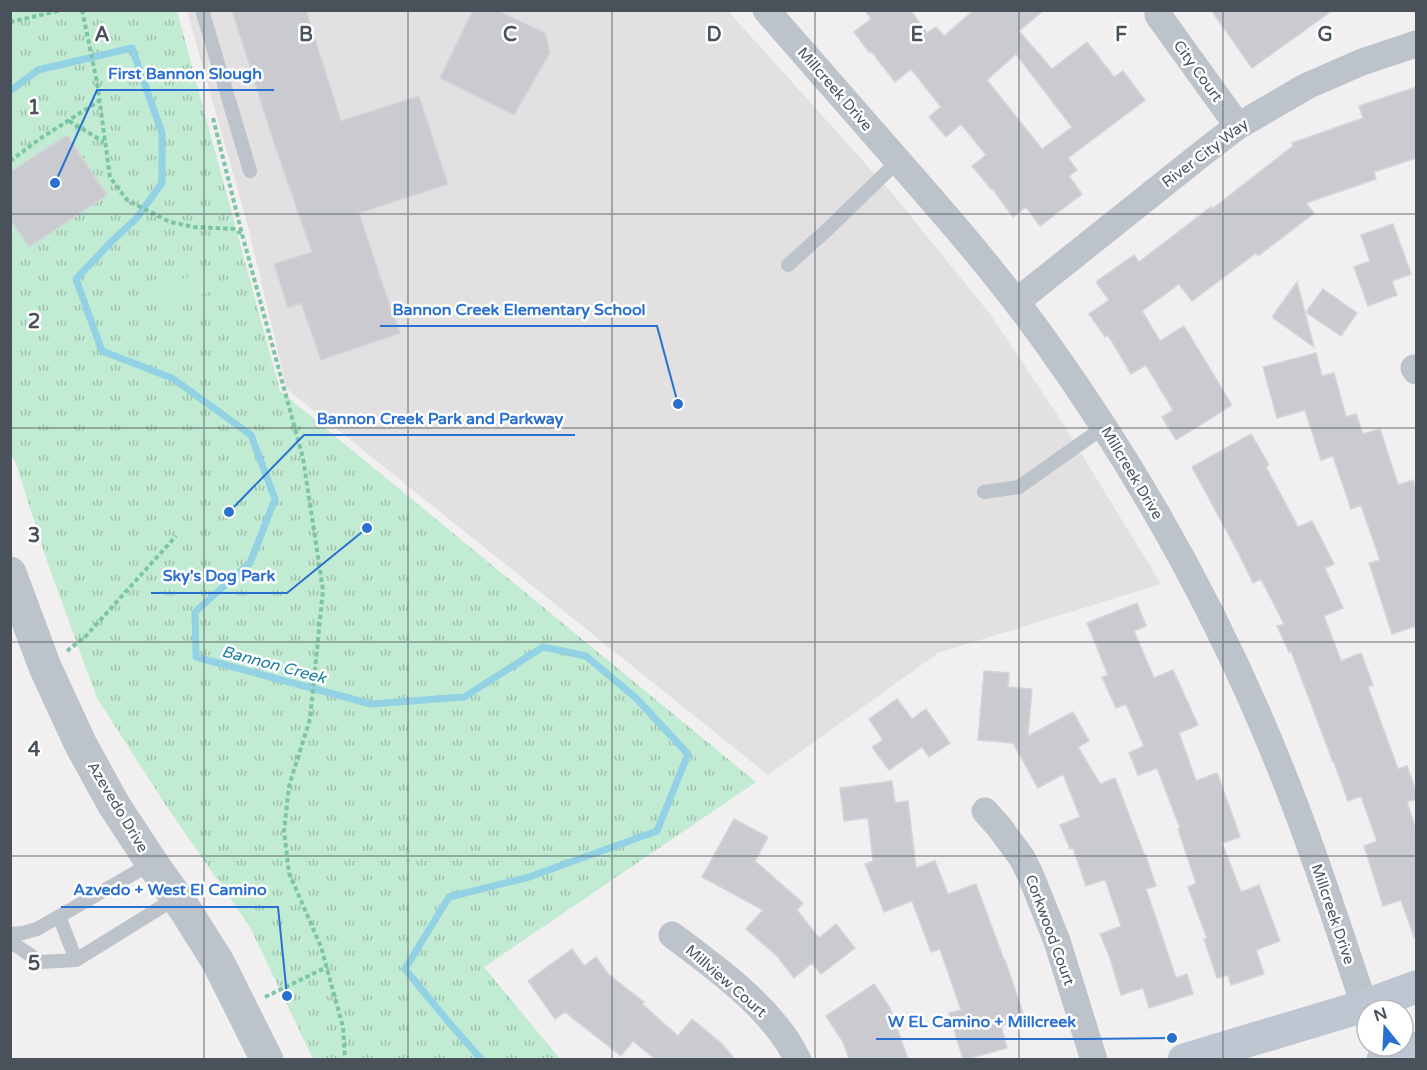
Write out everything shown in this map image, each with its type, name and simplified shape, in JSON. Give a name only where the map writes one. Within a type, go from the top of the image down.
[{"type":"main road","points":[[1392,998],[1416,987]]},
{"type":"main road","points":[[1184,1059],[1355,1013]]},
{"type":"main road","points":[[1383,1059],[1416,1048]]},
{"type":"street","name":"Millcreek Drive","points":[[766,10],[960,231],[1016,302],[1104,427],[1140,486],[1192,577],[1238,670],[1280,765],[1362,998]]},
{"type":"street","name":"City Court","points":[[1158,15],[1238,126]]},
{"type":"street","name":"River City Way","points":[[1016,302],[1238,126],[1307,86],[1362,62],[1416,44]]},
{"type":"street","name":"Azevedo Drive","points":[[10,573],[45,667],[81,745],[114,805],[218,962],[267,1059]]},
{"type":"street","name":"Corkwood Court","points":[[985,812],[1022,858],[1030,874],[1058,941],[1094,1059]]},
{"type":"street","name":"Millview Court","points":[[672,935],[711,964],[760,1007],[784,1036],[798,1059]]},
{"type":"lane","points":[[202,10],[250,171]]},
{"type":"lane","points":[[788,265],[898,161]]},
{"type":"lane","points":[[984,492],[1019,487],[1104,427]]},
{"type":"lane","points":[[10,933],[23,933],[37,928],[152,863]]},
{"type":"lane","points":[[10,941],[40,962],[76,960],[177,898]]},
{"type":"lane","points":[[59,916],[76,960]]},
{"type":"path","points":[[10,22],[62,10]]},
{"type":"path","points":[[82,10],[94,67],[110,177],[127,200],[154,215],[178,224],[234,229],[242,234]]},
{"type":"path","points":[[10,161],[99,100]]},
{"type":"path","points":[[212,118],[303,458],[324,590],[310,719],[289,786],[284,831],[289,873],[321,947],[327,967],[343,1028],[345,1059]]},
{"type":"path","points":[[69,121],[105,143]]},
{"type":"path","points":[[45,667],[86,636],[176,536]]},
{"type":"path","points":[[242,1008],[327,967]]},
{"type":"shaded area","points":[[187,11],[728,11],[891,192],[990,314],[1060,419],[1161,584],[938,653],[768,775],[287,389],[248,226]]},
{"type":"green space","points":[[11,11],[177,11],[280,391],[756,782],[484,967],[560,1059],[313,1059],[250,927],[165,804],[97,698],[11,454]]},
{"type":"green space","points":[[215,267],[222,288],[169,306],[162,286]]},
{"type":"building","points":[[232,10],[306,10],[341,121],[419,96],[448,184],[359,213],[400,333],[321,360],[301,303],[288,308],[274,264],[312,252],[272,137]]},
{"type":"building","points":[[473,10],[497,10],[545,33],[550,53],[514,115],[440,78]]},
{"type":"building","points":[[865,10],[910,10],[927,33],[936,27],[944,36],[974,10],[1044,10],[1019,31],[1052,69],[1087,42],[1114,77],[1123,71],[1145,100],[1068,158],[1077,170],[1069,176],[1082,194],[1040,226],[1026,207],[1013,217],[992,188],[972,166],[986,155],[961,124],[946,137],[929,117],[941,107],[911,69],[895,82],[871,51],[869,52],[854,32],[871,19]],"holes":[[[1016,54],[1072,127],[1042,149],[987,80]]]},
{"type":"building","points":[[1211,10],[1333,10],[1252,68]]},
{"type":"building","points":[[1416,87],[1416,158],[1374,172],[1376,179],[1306,203],[1314,213],[1258,256],[1256,253],[1192,301],[1179,284],[1142,311],[1160,341],[1184,326],[1232,405],[1176,440],[1162,417],[1173,410],[1146,365],[1131,374],[1108,335],[1105,337],[1089,314],[1109,300],[1096,282],[1134,255],[1139,262],[1293,146],[1292,143],[1363,118],[1359,106]]},
{"type":"building","points":[[67,135],[107,195],[29,247],[10,219],[10,172]]},
{"type":"building","points":[[1393,224],[1411,274],[1392,281],[1397,295],[1368,306],[1354,267],[1370,261],[1361,235]]},
{"type":"building","points":[[1297,282],[1314,347],[1272,317]]},
{"type":"building","points":[[1323,289],[1357,313],[1341,336],[1306,312]]},
{"type":"building","points":[[1316,353],[1322,376],[1334,373],[1346,417],[1356,414],[1363,434],[1380,429],[1398,485],[1413,480],[1416,491],[1416,626],[1392,634],[1369,563],[1380,560],[1361,505],[1351,509],[1333,456],[1321,460],[1305,410],[1277,418],[1263,367]]},
{"type":"building","points":[[1251,434],[1269,465],[1266,467],[1298,527],[1312,521],[1334,564],[1325,568],[1343,608],[1324,616],[1341,661],[1361,653],[1373,685],[1368,687],[1398,769],[1407,766],[1416,791],[1416,799],[1407,802],[1416,829],[1416,937],[1414,937],[1401,900],[1383,906],[1364,846],[1377,841],[1361,796],[1348,801],[1291,651],[1289,652],[1277,626],[1284,624],[1261,579],[1253,583],[1192,467]]},
{"type":"building","points":[[1137,603],[1146,626],[1134,631],[1154,678],[1173,670],[1198,725],[1179,733],[1196,781],[1217,773],[1231,811],[1240,837],[1222,843],[1241,892],[1259,885],[1280,941],[1256,950],[1264,974],[1231,985],[1228,975],[1217,978],[1204,939],[1207,938],[1188,887],[1196,883],[1178,829],[1180,828],[1157,768],[1138,775],[1129,753],[1144,746],[1126,704],[1116,708],[1102,677],[1108,675],[1087,623]]},
{"type":"building","points":[[984,671],[1009,673],[1008,687],[1032,689],[1028,736],[1073,712],[1089,741],[1078,747],[1100,784],[1115,778],[1156,886],[1146,889],[1176,978],[1187,974],[1193,994],[1149,1008],[1143,988],[1121,995],[1100,934],[1121,926],[1105,879],[1086,886],[1073,848],[1070,849],[1060,825],[1080,817],[1063,774],[1038,788],[1013,743],[978,740]]},
{"type":"building","points":[[897,699],[912,719],[926,709],[950,743],[929,757],[922,747],[889,770],[872,747],[883,740],[869,719]]},
{"type":"building","points":[[892,781],[895,803],[908,801],[916,868],[935,861],[948,894],[976,884],[1025,1019],[1001,1026],[1007,1048],[963,1059],[949,1013],[961,1010],[940,949],[931,952],[912,901],[884,912],[865,864],[873,861],[868,818],[844,821],[840,788]]},
{"type":"building","points":[[734,819],[768,837],[755,861],[803,903],[797,910],[819,938],[836,924],[855,948],[821,974],[812,963],[794,978],[777,956],[746,929],[763,910],[702,877]]},
{"type":"building","points":[[572,949],[584,966],[596,957],[608,974],[644,1002],[642,1004],[678,1036],[692,1019],[721,1043],[735,1059],[655,1059],[633,1041],[621,1056],[565,1012],[555,1019],[528,981]]},
{"type":"building","points":[[874,984],[890,1008],[908,1059],[849,1059],[843,1042],[826,1016]]},
{"type":"waterway","name":"Bannon Creek","points":[[10,91],[38,70],[132,48],[162,133],[162,183],[136,219],[76,279],[102,351],[172,378],[251,435],[275,499],[250,563],[195,612],[196,657],[371,704],[464,697],[543,647],[586,656],[636,698],[688,754],[657,831],[529,877],[449,897],[405,969],[482,1060]]},
{"type":"place","name":"First Bannon Slough","points":[[55,183]]},
{"type":"place","name":"Bannon Creek Elementary School","points":[[678,404]]},
{"type":"place","name":"Bannon Creek Park and Parkway","points":[[229,512]]},
{"type":"place","name":"Sky's Dog Park","points":[[367,528]]},
{"type":"place","name":"Azvedo + West El Camino","points":[[287,996]]},
{"type":"place","name":"W EL Camino + Millcreek","points":[[1172,1038]]}]
